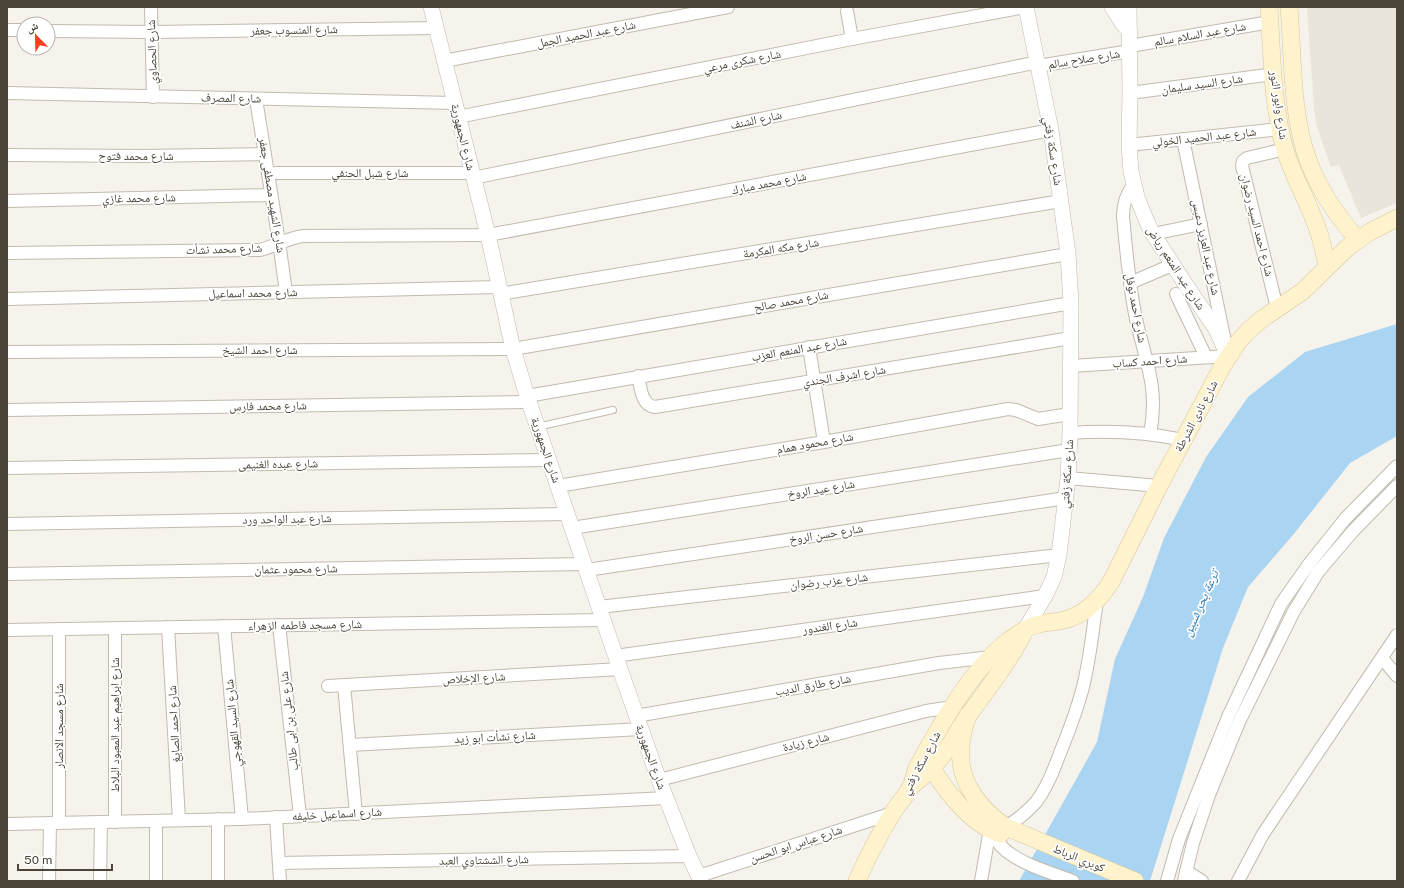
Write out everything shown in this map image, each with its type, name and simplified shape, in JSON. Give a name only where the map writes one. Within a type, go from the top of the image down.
[{"type":"main road","name":"شارع وابور النور","points":[[1290,7],[1295,99],[1302,140],[1311,167],[1326,199],[1358,240]]},
{"type":"main road","name":"شارع وابور النور","points":[[1270,15],[1277,111],[1280,129],[1293,174],[1314,219],[1327,267]]},
{"type":"main road","name":"شارع نادى الشرطة","points":[[1026,628],[1076,616],[1097,600],[1112,580],[1159,486],[1228,356],[1238,342],[1249,330],[1277,308],[1303,291],[1347,248],[1358,240],[1397,218]]},
{"type":"main road","name":"شارع سكة زفتي","points":[[856,881],[892,812],[911,786],[917,768],[952,707],[978,671],[991,657],[1026,628]]},
{"type":"main road","points":[[911,786],[932,769],[949,746],[968,715],[1011,657],[1026,628]]},
{"type":"main road","points":[[968,715],[960,745],[960,759],[963,772],[967,786],[979,804],[994,819],[998,828]]},
{"type":"main road","points":[[925,754],[932,769],[946,790],[958,803],[970,815],[998,828]]},
{"type":"main road","name":"كوبري الرباط","points":[[998,828],[1028,837],[1135,881]]},
{"type":"street","name":"شارع الحصاوي","points":[[151,7],[153,97]]},
{"type":"street","name":"شارع عبد الحميد الجمل","points":[[444,60],[728,7]]},
{"type":"street","name":"شارع شكرى مرعي","points":[[457,110],[1026,7]]},
{"type":"street","name":"شارع سكة زفتي","points":[[1026,7],[1051,130],[1068,254],[1071,302],[1070,433],[1068,478],[1059,555],[1054,576],[1026,628]]},
{"type":"street","points":[[1112,7],[1122,23],[1130,43]]},
{"type":"street","name":"شارع عبد المنعم رياض","points":[[1129,7],[1129,145],[1134,184],[1142,210],[1153,234],[1216,329],[1228,356]]},
{"type":"street","name":"شارع الجمهورية","points":[[435,8],[436,28],[488,236],[499,291],[513,348],[528,399],[617,662],[659,780],[689,856],[700,878]]},
{"type":"street","points":[[847,11],[852,39]]},
{"type":"street","name":"شارع عبد السلام سالم","points":[[1130,43],[1270,15]]},
{"type":"street","name":"شارع المنسوب جعفر","points":[[56,31],[152,32],[436,28]]},
{"type":"street","name":"شارع صلاح سالم","points":[[1038,64],[1130,43]]},
{"type":"street","name":"شارع الشنف","points":[[473,176],[1038,64]]},
{"type":"street","name":"شارع السيد سليمان","points":[[1130,93],[1274,74]]},
{"type":"street","name":"شارع المصرف","points":[[7,94],[256,99],[457,110]]},
{"type":"street","name":"شارع الشهيد مصطفى جعفر","points":[[256,99],[286,292]]},
{"type":"street","name":"شارع عبد الحميد الخولي","points":[[1129,145],[1280,129]]},
{"type":"street","name":"شارع محمد مبارك","points":[[488,236],[1051,130]]},
{"type":"street","name":"شارع عبد العزيز دعبس","points":[[1183,139],[1228,356]]},
{"type":"street","name":"شارع احمد السيد رضوان","points":[[1277,308],[1242,166],[1243,161],[1247,158],[1285,149]]},
{"type":"street","name":"شارع محمد فتوح","points":[[7,155],[143,156],[265,154]]},
{"type":"street","name":"شارع شبل الحنفي","points":[[268,173],[473,176]]},
{"type":"street","name":"شارع احمد نوفل","points":[[1134,184],[1125,199],[1123,207],[1130,283],[1136,319],[1150,373],[1154,397],[1150,434]]},
{"type":"street","name":"شارع محمد غازي","points":[[7,201],[271,194]]},
{"type":"street","name":"شارع مكه المكرمة","points":[[499,291],[1061,201]]},
{"type":"street","points":[[1153,234],[1201,224]]},
{"type":"street","name":"شارع محمد نشأت","points":[[7,253],[260,250],[279,242],[303,236],[488,236]]},
{"type":"street","name":"شارع محمد صالح","points":[[513,348],[1068,254]]},
{"type":"street","points":[[1130,283],[1172,264]]},
{"type":"street","name":"شارع محمد اسماعيل","points":[[7,299],[286,292],[499,291]]},
{"type":"street","points":[[1176,294],[1206,357]]},
{"type":"street","name":"شارع عبد المنعم العزب","points":[[528,399],[638,376],[1071,302]]},
{"type":"street","name":"شارع اشرف الجندي","points":[[638,376],[645,402],[651,407],[655,407],[1071,338]]},
{"type":"street","points":[[809,347],[824,442]]},
{"type":"street","name":"شارع احمد الشيخ","points":[[7,352],[513,348]]},
{"type":"street","name":"شارع احمد كساب","points":[[1071,366],[1228,356]]},
{"type":"street","name":"شارع محمد فارس","points":[[7,410],[528,399]]},
{"type":"street","name":"شارع محمود همام","points":[[558,486],[824,442],[1008,409],[1016,410],[1038,420],[1070,414]]},
{"type":"street","points":[[1070,433],[1115,431],[1150,434],[1184,440]]},
{"type":"street","name":"شارع عيد الروخ","points":[[572,528],[1069,450]]},
{"type":"street","name":"شارع عبده الغنيمى","points":[[7,468],[549,460]]},
{"type":"street","points":[[1167,881],[1179,839],[1224,725],[1281,604],[1309,564],[1345,519],[1397,466]]},
{"type":"street","points":[[1068,478],[1159,486]]},
{"type":"street","points":[[1202,881],[1185,876],[1193,843],[1209,795],[1239,722],[1294,611],[1318,572],[1353,531],[1397,486]]},
{"type":"street","name":"شارع حسن الروخ","points":[[586,567],[1066,498]]},
{"type":"street","name":"شارع عبد الواحد ورد","points":[[7,524],[567,514]]},
{"type":"street","name":"شارع عزب رضوان","points":[[601,613],[1059,555]]},
{"type":"street","name":"شارع محمود عثمان","points":[[7,574],[586,567]]},
{"type":"street","name":"شارع الغندور","points":[[617,662],[1044,596]]},
{"type":"street","points":[[981,881],[998,828],[1022,816],[1037,801],[1054,768],[1076,710],[1083,686],[1097,600]]},
{"type":"street","name":"شارع مسجد فاطمه الزهراء","points":[[7,630],[279,625],[601,613]]},
{"type":"street","name":"شارع على بن ابى طالب","points":[[279,625],[300,816]]},
{"type":"street","name":"شارع السيد القهوجي","points":[[224,626],[242,819]]},
{"type":"street","name":"شارع احمد الصايغ","points":[[168,627],[179,820]]},
{"type":"street","name":"شارع ابراهيم عبد المعبود البلاط","points":[[115,628],[115,822]]},
{"type":"street","name":"شارع مسجد الانصار","points":[[49,881],[54,823],[59,629]]},
{"type":"street","points":[[1238,881],[1263,834],[1397,635]]},
{"type":"street","name":"شارع طارق الديب","points":[[639,722],[939,663],[991,657]]},
{"type":"street","points":[[1382,658],[1397,676]]},
{"type":"street","name":"شارع الإخلاص","points":[[328,686],[617,662]]},
{"type":"street","points":[[344,685],[356,814]]},
{"type":"street","name":"شارع زيادة","points":[[659,780],[919,713],[952,707]]},
{"type":"street","name":"شارع نشأت ابو زيد","points":[[350,745],[639,722]]},
{"type":"street","name":"شارع اسماعيل خليفه","points":[[7,824],[242,819],[666,798]]},
{"type":"street","name":"شارع عباس ابو الحسن","points":[[700,878],[892,812]]},
{"type":"street","points":[[276,817],[280,881]]},
{"type":"street","points":[[218,819],[218,881]]},
{"type":"street","points":[[156,821],[156,881]]},
{"type":"street","points":[[100,881],[101,822]]},
{"type":"street","points":[[998,828],[1001,847],[1009,854],[1073,881]]},
{"type":"street","name":"شارع الششتاوي العبد","points":[[279,863],[689,856]]},
{"type":"lane","points":[[537,427],[613,410]]},
{"type":"shaded area","points":[[1307,7],[1397,7],[1397,203],[1361,218],[1339,165],[1331,167],[1317,127],[1314,108]]},
{"type":"water","name":"ترعة بحر شبين","points":[[1397,324],[1397,436],[1350,463],[1293,535],[1248,587],[1223,648],[1150,881],[1019,881],[1097,742],[1115,659],[1143,597],[1164,538],[1206,457],[1248,397],[1305,352]]}]
